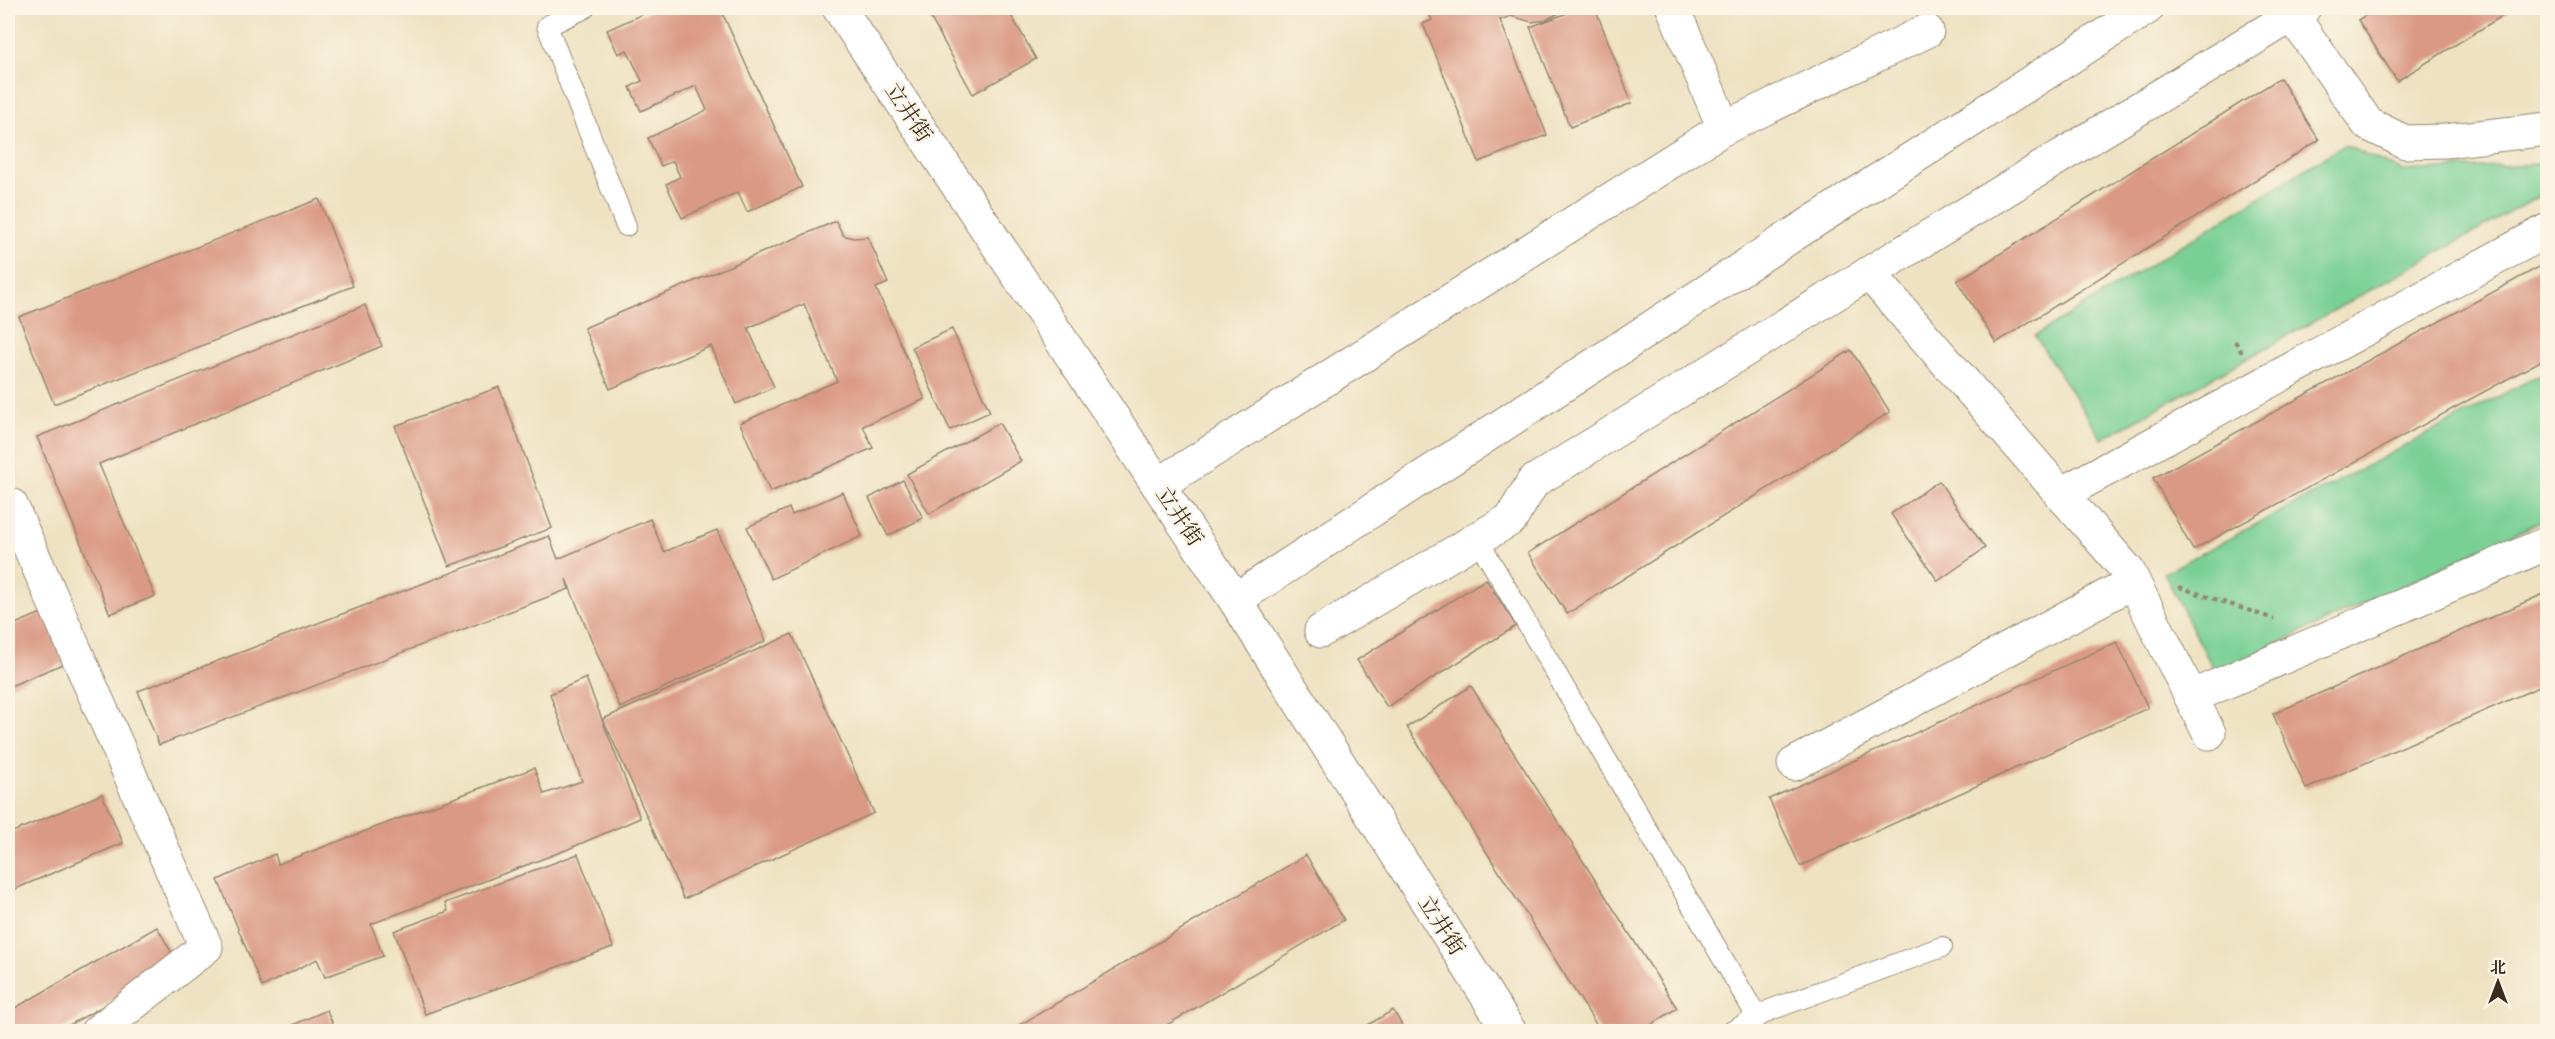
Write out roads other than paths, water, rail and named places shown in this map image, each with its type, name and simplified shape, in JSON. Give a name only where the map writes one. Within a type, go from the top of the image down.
[{"type":"street","name":"立井街","points":[[839,8],[1235,600],[1510,1032]]},
{"type":"street","points":[[1673,8],[1724,128]]},
{"type":"street","points":[[1235,600],[1811,223],[2147,8]]},
{"type":"street","points":[[1321,631],[1511,519],[1533,482],[1869,273],[2298,11],[2368,124],[2405,142],[2445,141],[2547,129]]},
{"type":"street","points":[[1158,484],[1724,128],[1927,31]]},
{"type":"street","points":[[2061,494],[2547,230]]},
{"type":"street","points":[[1869,273],[2128,571],[2209,733]]},
{"type":"street","points":[[9,502],[206,947],[97,1032]]},
{"type":"street","points":[[2191,698],[2547,543]]},
{"type":"street","points":[[1794,764],[2133,582]]},
{"type":"lane","points":[[585,8],[548,26],[626,226]]},
{"type":"lane","points":[[1478,540],[1757,1017]]},
{"type":"lane","points":[[1731,1032],[1757,1017],[1942,947]]}]
